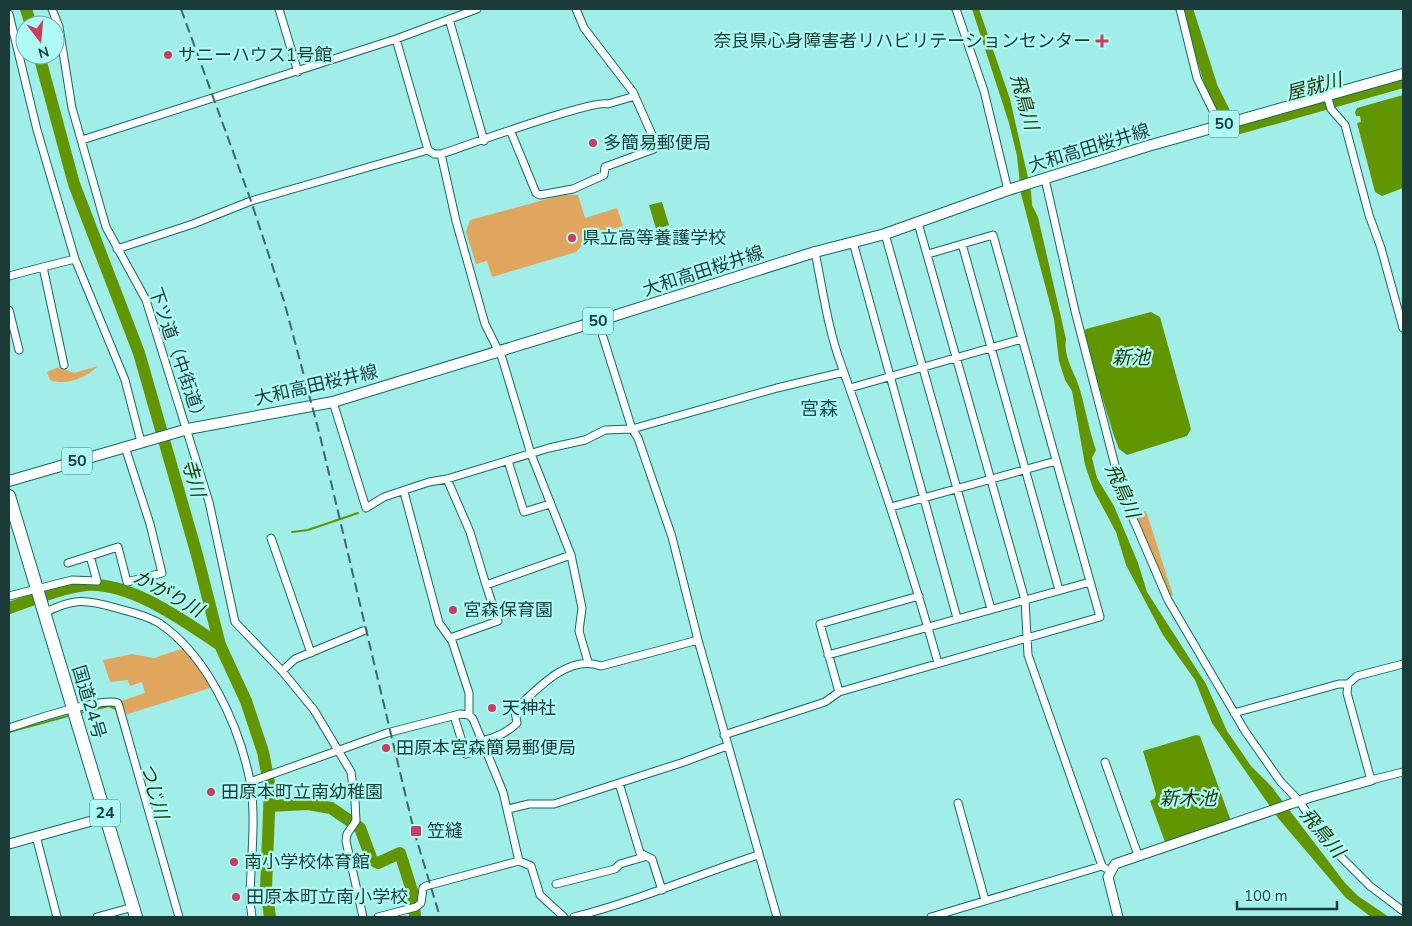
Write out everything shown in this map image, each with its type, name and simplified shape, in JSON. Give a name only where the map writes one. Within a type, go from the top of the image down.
[{"type":"highway","name":"国道24号","points":[[9,496],[134,912]]},
{"type":"main road","name":"大和高田桜井線","points":[[9,480],[185,430],[333,402],[815,252],[885,234],[1010,190],[1220,125],[1329,101],[1403,74]]},
{"type":"street","name":"下ツ道（中街道）","points":[[52,9],[59,27],[72,108],[106,227],[146,300],[209,502],[235,622],[282,671],[314,710],[340,750],[351,772],[356,800],[356,821],[347,834],[346,841],[363,917]]},
{"type":"street","points":[[279,9],[298,72]]},
{"type":"street","points":[[82,140],[396,40],[476,9]]},
{"type":"street","points":[[512,132],[536,193],[540,195],[573,189],[604,175],[605,168],[654,149],[656,144],[635,96],[584,28],[576,9]]},
{"type":"street","points":[[956,9],[984,91],[1010,190]]},
{"type":"street","points":[[1180,9],[1197,78],[1220,125]]},
{"type":"street","points":[[9,14],[37,130],[75,259],[125,380],[142,441]]},
{"type":"street","points":[[449,19],[484,141]]},
{"type":"street","points":[[396,40],[428,150],[434,154],[441,154],[484,141],[512,132],[539,120],[580,108],[604,103],[608,104],[635,96]]},
{"type":"street","points":[[1329,101],[1345,124],[1368,215],[1381,248],[1403,328]]},
{"type":"street","points":[[117,249],[192,224],[251,201],[428,150]]},
{"type":"street","points":[[441,154],[456,221],[485,324],[502,358],[532,454],[571,555],[582,608],[579,631],[588,662]]},
{"type":"street","points":[[1043,180],[1117,473],[1131,514],[1168,600],[1234,713],[1280,781],[1336,852],[1370,886],[1403,911]]},
{"type":"street","points":[[918,223],[1024,600],[1028,655],[1106,868],[1118,917]]},
{"type":"street","points":[[885,234],[991,609]]},
{"type":"street","points":[[724,735],[825,702],[838,692],[1100,617],[993,236],[928,254]]},
{"type":"street","points":[[853,242],[958,618]]},
{"type":"street","points":[[962,244],[1059,590]]},
{"type":"street","points":[[815,252],[826,310],[844,372],[891,507],[938,664]]},
{"type":"street","points":[[9,276],[75,259]]},
{"type":"street","points":[[43,267],[64,365]]},
{"type":"street","points":[[9,310],[19,350]]},
{"type":"street","points":[[598,321],[632,429],[638,438],[672,537],[727,746],[777,917]]},
{"type":"street","points":[[850,388],[1022,339]]},
{"type":"street","points":[[333,402],[366,508],[384,497],[404,492],[429,482],[447,479],[585,440],[605,430],[632,429],[777,388],[844,372]]},
{"type":"street","points":[[68,563],[118,547],[127,582],[162,573],[150,524],[124,447]]},
{"type":"street","points":[[508,461],[524,512],[550,504]]},
{"type":"street","points":[[891,507],[1056,461]]},
{"type":"street","points":[[447,479],[470,532],[498,621],[450,638]]},
{"type":"street","points":[[404,492],[437,617],[442,630],[450,638],[469,693],[469,715],[473,719],[482,740],[508,809],[519,861]]},
{"type":"street","points":[[271,538],[311,653]]},
{"type":"street","points":[[486,585],[571,555]]},
{"type":"street","points":[[9,596],[37,591],[72,580],[97,581],[90,556]]},
{"type":"street","points":[[828,655],[1090,582]]},
{"type":"street","points":[[838,692],[820,624],[919,596]]},
{"type":"street","points":[[43,611],[60,604],[93,601],[140,614],[159,623],[190,652],[214,682],[253,780],[250,902],[252,917]]},
{"type":"street","points":[[282,671],[295,659],[363,631]]},
{"type":"street","points":[[482,740],[496,738],[512,728],[517,723],[516,711],[554,675],[571,666],[588,662],[601,666],[698,640]]},
{"type":"street","points":[[1234,713],[1339,684],[1348,684],[1357,676],[1403,664]]},
{"type":"street","points":[[1348,684],[1347,693],[1370,780]]},
{"type":"street","points":[[9,728],[73,709],[111,701],[118,703],[178,917]]},
{"type":"street","points":[[253,780],[407,727],[454,716],[469,715]]},
{"type":"street","points":[[454,716],[466,754],[485,749]]},
{"type":"street","points":[[508,809],[529,804],[554,804],[727,746]]},
{"type":"street","points":[[1105,762],[1138,855]]},
{"type":"street","points":[[931,917],[985,900],[1106,868],[1138,855],[1298,802],[1403,772]]},
{"type":"street","points":[[619,783],[640,853],[652,859],[662,890]]},
{"type":"street","points":[[958,803],[985,900]]},
{"type":"street","points":[[9,844],[106,817]]},
{"type":"street","points":[[36,836],[57,917]]},
{"type":"street","points":[[556,884],[615,869],[620,864],[644,856]]},
{"type":"street","points":[[574,917],[591,915],[704,873],[758,856]]},
{"type":"street","points":[[378,917],[406,914],[421,903],[422,888],[426,886],[519,861],[531,866],[540,896],[564,917]]},
{"type":"street","points":[[97,917],[134,912]]},
{"type":"shaded area","points":[[562,195],[578,195],[585,218],[617,208],[623,226],[591,235],[593,244],[586,241],[576,252],[492,277],[487,261],[476,264],[466,232],[470,220]]},
{"type":"shaded area","points":[[98,366],[82,377],[63,382],[50,380],[47,372],[59,367],[74,373]]},
{"type":"shaded area","points":[[1146,511],[1173,595],[1170,596],[1136,515]]},
{"type":"shaded area","points":[[184,648],[213,687],[125,715],[121,701],[145,693],[142,682],[130,686],[128,680],[110,682],[103,660],[132,654],[154,658]]},
{"type":"water","points":[[972,9],[979,9],[1010,99],[1031,191],[1032,205],[1038,217],[1066,339],[1066,352],[1078,383],[1096,450],[1092,458],[1097,478],[1114,506],[1138,563],[1147,592],[1206,684],[1227,731],[1251,766],[1271,786],[1345,883],[1358,896],[1389,917],[1371,917],[1346,898],[1278,818],[1212,723],[1195,680],[1163,635],[1126,565],[1116,532],[1094,491],[1085,465],[1072,391],[1065,380],[1059,361],[1054,319],[1021,194],[1017,156],[1009,123]]},
{"type":"water","points":[[1403,95],[1403,188],[1382,196],[1375,192],[1357,123],[1361,122],[1360,116],[1356,116],[1355,112],[1357,108]]},
{"type":"water","points":[[662,202],[669,225],[656,229],[649,205]]},
{"type":"water","name":"新池","points":[[1151,312],[1160,317],[1191,429],[1187,436],[1127,455],[1119,449],[1113,433],[1083,333],[1086,329]]},
{"type":"water","name":"新木池","points":[[1196,735],[1200,736],[1231,821],[1165,842],[1150,801],[1155,798],[1156,794],[1143,751]]},
{"type":"waterway","name":"寺川","points":[[26,9],[28,15]]},
{"type":"waterway","name":"屋就川","points":[[1187,9],[1212,88],[1224,112]]},
{"type":"waterway","name":"寺川","points":[[42,65],[74,184],[139,353],[197,555],[220,645],[246,701],[263,752],[270,788],[266,888],[270,917]]},
{"type":"waterway","name":"屋就川","points":[[1234,127],[1236,129],[1403,82]]},
{"type":"waterway","points":[[292,532],[308,530],[358,513]]},
{"type":"waterway","name":"かがり川","points":[[9,608],[66,589],[86,585],[103,586],[139,596],[174,615],[220,645]]},
{"type":"waterway","name":"つじ川","points":[[80,713],[109,706],[116,709],[130,757]]},
{"type":"waterway","name":"つじ川","points":[[9,732],[68,716]]},
{"type":"waterway","points":[[269,806],[308,804],[331,808],[360,828],[372,860],[378,863],[400,853],[413,894],[415,917]]},
{"type":"railway","points":[[181,9],[251,201],[284,301],[320,436],[414,831],[440,917]]},
{"type":"place","name":"奈良県心身障害者リハビリテーションセンター","points":[[1102,41]]},
{"type":"place","name":"サニーハウス1号館","points":[[168,55]]},
{"type":"place","name":"多簡易郵便局","points":[[593,143]]},
{"type":"place","name":"県立高等養護学校","points":[[572,238]]},
{"type":"place","name":"宮森保育園","points":[[453,610]]},
{"type":"place","name":"天神社","points":[[492,708]]},
{"type":"place","name":"田原本宮森簡易郵便局","points":[[386,748]]},
{"type":"place","name":"田原本町立南幼稚園","points":[[211,792]]},
{"type":"place","name":"笠縫","points":[[416,831]]},
{"type":"place","name":"南小学校体育館","points":[[234,862]]},
{"type":"place","name":"田原本町立南小学校","points":[[236,897]]},
{"type":"district","name":"宮森","points":[[819,409]]},
{"type":"water label","name":"飛鳥川","points":[[1024,102]]},
{"type":"water label","name":"飛鳥川","points":[[1122,491]]},
{"type":"water label","name":"飛鳥川","points":[[1322,833]]}]
